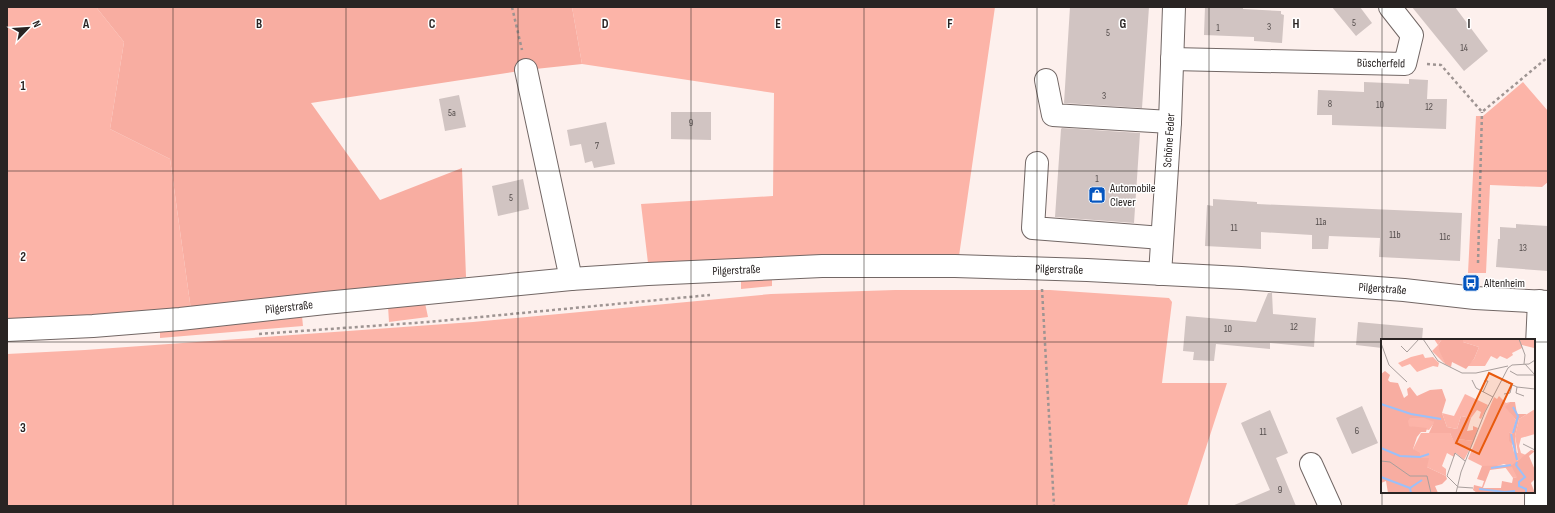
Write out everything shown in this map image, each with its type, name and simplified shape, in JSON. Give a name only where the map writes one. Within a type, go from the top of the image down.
[{"type":"main road","name":"Schöne Feder","points":[[1160,274],[1170,122],[1174,7]]},
{"type":"main road","points":[[1390,7],[1412,35],[1405,64]]},
{"type":"main road","name":"Büscherfeld","points":[[1172,59],[1405,64]]},
{"type":"main road","points":[[526,70],[571,279]]},
{"type":"main road","points":[[1046,80],[1052,115],[1170,122]]},
{"type":"main road","points":[[1037,163],[1033,228],[1162,238]]},
{"type":"main road","name":"Pilgerstraße","points":[[7,330],[180,320],[340,302],[571,279],[822,266],[955,266],[1064,269],[1241,278],[1404,290],[1475,298],[1544,302]]},
{"type":"main road","points":[[1536,506],[1537,345],[1544,302]]},
{"type":"main road","points":[[1311,464],[1330,506]]},
{"type":"path","points":[[512,7],[526,70]]},
{"type":"path","points":[[1478,263],[1482,112],[1548,57]]},
{"type":"path","name":"Büscherfeld","points":[[1405,64],[1441,65],[1482,112]]},
{"type":"path","points":[[1034,288],[1042,289],[1054,506]]},
{"type":"path","points":[[252,334],[428,322],[717,294]]},
{"type":"shaded area","points":[[96,7],[124,42],[110,129],[170,159],[191,310],[7,319],[7,8]]},
{"type":"shaded area","points":[[96,7],[572,7],[582,64],[526,70],[311,103],[380,200],[462,168],[466,277],[191,310],[170,159],[110,129],[124,42]]},
{"type":"shaded area","points":[[572,7],[995,7],[959,256],[648,263],[641,204],[773,196],[774,93],[582,64]]},
{"type":"shaded area","points":[[1523,82],[1548,111],[1548,182],[1542,187],[1490,185],[1486,273],[1468,273],[1476,116],[1483,116]]},
{"type":"shaded area","points":[[772,276],[772,286],[741,289],[741,279]]},
{"type":"shaded area","points":[[895,290],[1050,290],[1169,298],[1172,302],[1162,383],[1227,383],[1187,506],[7,506],[7,354],[85,350],[473,322],[771,294]]},
{"type":"shaded area","points":[[425,303],[428,317],[389,322],[388,306]]},
{"type":"shaded area","points":[[302,316],[303,326],[160,338],[160,330]]},
{"type":"building","points":[[1070,7],[1149,7],[1142,108],[1064,103]]},
{"type":"building","points":[[1205,7],[1243,7],[1243,9],[1281,11],[1281,14],[1284,15],[1282,43],[1254,41],[1254,37],[1204,35]]},
{"type":"building","points":[[1332,7],[1360,7],[1372,23],[1356,36]]},
{"type":"building","points":[[1412,7],[1455,7],[1488,51],[1464,71]]},
{"type":"building","points":[[1409,79],[1428,80],[1427,99],[1447,99],[1446,129],[1332,125],[1332,115],[1317,115],[1318,90],[1364,92],[1364,82],[1409,84]]},
{"type":"building","points":[[459,95],[466,127],[445,131],[439,99]]},
{"type":"building","points":[[671,112],[711,112],[711,140],[671,139]]},
{"type":"building","points":[[606,122],[615,164],[594,168],[592,161],[585,163],[581,144],[570,146],[567,130]]},
{"type":"building","points":[[1062,128],[1140,133],[1134,223],[1055,217]]},
{"type":"building","points":[[523,179],[529,209],[498,216],[492,186]]},
{"type":"building","points":[[1213,199],[1257,202],[1257,204],[1462,213],[1460,261],[1379,257],[1380,238],[1329,236],[1328,249],[1312,249],[1312,235],[1261,232],[1261,249],[1205,246],[1207,205],[1213,206]]},
{"type":"building","points":[[1516,224],[1548,226],[1548,271],[1496,267],[1500,227],[1516,228]]},
{"type":"building","points":[[1268,293],[1272,293],[1273,314],[1316,318],[1314,347],[1270,343],[1270,349],[1216,344],[1214,361],[1193,360],[1194,352],[1183,351],[1186,316],[1256,322]]},
{"type":"building","points":[[1358,322],[1423,328],[1422,339],[1381,339],[1381,348],[1356,345]]},
{"type":"building","points":[[1362,406],[1378,443],[1352,454],[1336,418]]},
{"type":"building","points":[[1270,410],[1288,453],[1276,458],[1296,506],[1232,506],[1270,490],[1241,423]]},
{"type":"place","name":"Automobile Clever","points":[[1097,195]]},
{"type":"place","name":"Altenheim","points":[[1471,283]]}]
